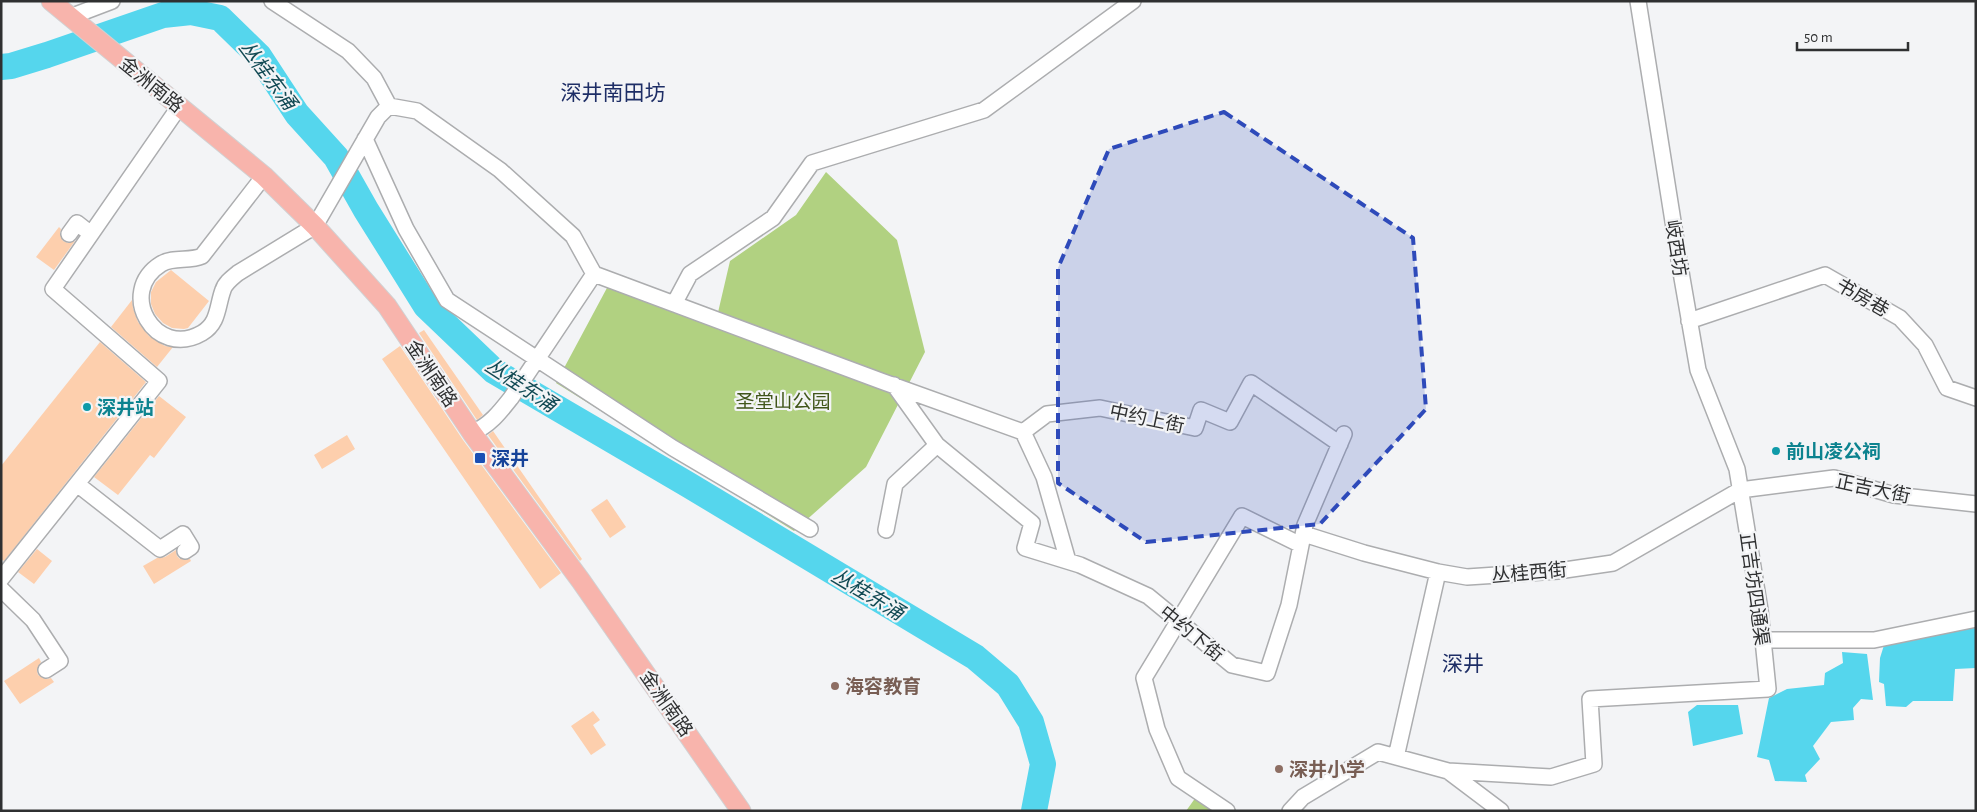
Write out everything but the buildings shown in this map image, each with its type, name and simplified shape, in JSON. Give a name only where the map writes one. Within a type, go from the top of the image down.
[{"type":"main road","name":"金洲南路","points":[[51,1],[264,176],[315,226],[387,306],[472,433],[581,581],[741,811]]},
{"type":"street","points":[[77,22],[112,1]]},
{"type":"street","points":[[272,1],[348,51],[374,78],[389,106]]},
{"type":"street","points":[[674,304],[690,274],[773,218],[812,163],[984,110],[1133,1]]},
{"type":"street","name":"岐西坊","points":[[1638,1],[1698,370],[1737,469],[1740,490]]},
{"type":"street","points":[[264,176],[202,256],[195,259],[176,259],[163,263],[152,271],[145,282],[141,294],[142,308],[146,320],[155,330],[166,336],[179,339],[192,338],[204,332],[216,317],[223,288],[229,280],[315,226],[378,117],[389,106]]},
{"type":"street","points":[[389,106],[417,111],[500,170],[573,236],[594,274],[894,386],[1024,432],[1044,477],[1068,561]]},
{"type":"street","points":[[1,578],[159,381],[53,289],[179,107]]},
{"type":"street","points":[[365,139],[406,229],[447,300],[673,448],[810,529]]},
{"type":"street","points":[[69,234],[77,223],[91,234]]},
{"type":"street","points":[[472,433],[481,429],[496,417],[511,398],[594,274]]},
{"type":"street","name":"书房巷","points":[[1689,321],[1825,276],[1900,318],[1925,345],[1947,388],[1976,398]]},
{"type":"street","name":"中约上街","points":[[1024,432],[1048,414],[1100,408],[1195,428],[1201,410],[1230,422],[1251,383],[1342,439]]},
{"type":"street","points":[[886,530],[896,484],[937,445],[894,386]]},
{"type":"street","name":"中约下街","points":[[937,445],[1032,523],[1025,548],[1068,561],[1148,596],[1232,665],[1267,673],[1289,605],[1305,525],[1342,439]]},
{"type":"street","name":"正吉大街","points":[[1740,490],[1834,478],[1894,495],[1976,504]]},
{"type":"street","points":[[77,484],[160,549],[183,534],[191,547],[185,551]]},
{"type":"street","name":"丛桂西街","points":[[1177,621],[1242,516],[1303,539],[1438,572],[1467,577],[1558,571],[1613,563],[1740,490]]},
{"type":"street","name":"正吉坊四通渠","points":[[1448,771],[1551,777],[1594,764],[1590,699],[1768,689],[1763,640],[1740,490]]},
{"type":"street","points":[[1396,757],[1438,572]]},
{"type":"street","points":[[1,589],[33,620],[60,661],[46,670]]},
{"type":"street","points":[[1763,640],[1874,640],[1976,619]]},
{"type":"street","points":[[1177,621],[1144,678],[1155,721],[1178,778],[1228,811]]},
{"type":"street","points":[[1290,811],[1303,797],[1378,752],[1448,771],[1501,811]]},
{"type":"highlighted area","points":[[1224,112],[1413,238],[1426,409],[1320,524],[1146,542],[1058,483],[1058,268],[1109,149]]},
{"type":"green space","name":"圣堂山公园","points":[[826,172],[897,240],[925,352],[866,467],[794,531],[556,383],[608,286],[716,321],[730,261],[796,215]]},
{"type":"green space","points":[[1196,797],[1215,811],[1186,811]]},
{"type":"water","points":[[1976,623],[1976,668],[1955,669],[1953,701],[1913,701],[1906,707],[1886,706],[1884,684],[1879,682],[1880,658],[1885,642]]},
{"type":"water","points":[[1842,652],[1867,654],[1873,700],[1861,699],[1853,708],[1854,720],[1831,722],[1813,746],[1820,759],[1805,775],[1807,782],[1775,781],[1769,760],[1757,757],[1769,698],[1787,689],[1824,685],[1825,673],[1843,663]]},
{"type":"water","points":[[1697,705],[1738,705],[1743,734],[1693,746],[1688,712]]},
{"type":"waterway","name":"丛桂东涌","points":[[1,67],[11,66],[47,55],[163,15],[191,12],[220,18],[259,56],[297,114],[336,157],[366,210],[426,306],[494,371],[687,484],[975,657],[1008,685],[1031,722],[1043,764],[1034,811]]},
{"type":"place","name":"深井站","points":[[87,407]]},
{"type":"place","name":"前山凌公祠","points":[[1776,451]]},
{"type":"place","name":"深井","points":[[480,458]]},
{"type":"place","name":"海容教育","points":[[835,686]]},
{"type":"place","name":"深井小学","points":[[1279,769]]},
{"type":"district","name":"深井南田坊","points":[[613,93]]},
{"type":"district","name":"深井","points":[[1463,664]]}]
